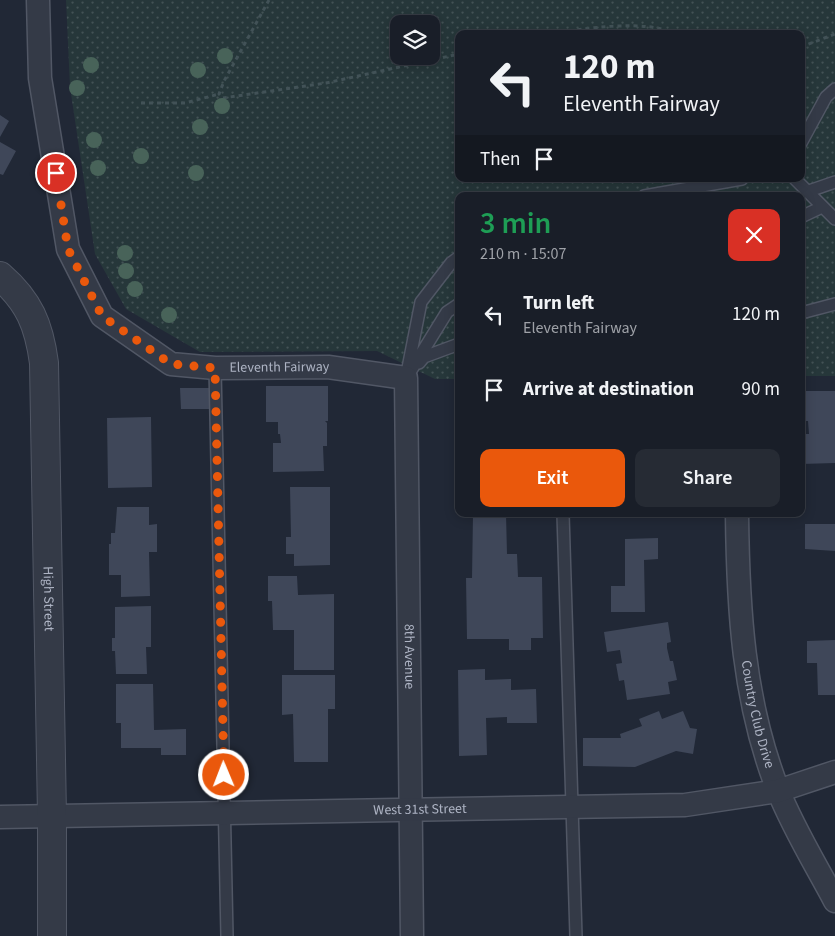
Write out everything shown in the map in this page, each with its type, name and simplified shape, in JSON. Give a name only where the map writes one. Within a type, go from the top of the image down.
[{"type":"street","name":"Eleventh Fairway","points":[[38,0],[40,78],[68,249],[102,316],[171,364],[215,368],[328,367],[406,378]]},
{"type":"street","name":"High Street","points":[[0,276],[28,307],[40,336],[44,363],[52,816],[52,936]]},
{"type":"street","name":"8th Avenue","points":[[406,378],[412,936]]},
{"type":"street","name":"Country Club Drive","points":[[737,517],[738,578],[745,663],[757,727],[778,791],[835,901]]},
{"type":"street","name":"West 31st Street","points":[[0,817],[685,805],[778,791],[835,772]]},
{"type":"lane","points":[[805,136],[826,98],[835,89]]},
{"type":"lane","points":[[667,192],[725,182]]},
{"type":"lane","points":[[798,182],[835,219]]},
{"type":"lane","points":[[806,192],[835,182]]},
{"type":"lane","points":[[805,215],[822,207]]},
{"type":"lane","points":[[406,378],[421,302],[451,262],[455,260]]},
{"type":"lane","points":[[805,312],[835,304]]},
{"type":"lane","points":[[406,378],[447,312],[455,307]]},
{"type":"lane","points":[[406,378],[424,356],[455,345]]},
{"type":"lane","points":[[215,368],[227,936]]},
{"type":"lane","points":[[563,517],[574,808],[576,936]]},
{"type":"path","points":[[219,94],[224,81],[269,0]]},
{"type":"path","points":[[594,30],[644,25],[668,30]]},
{"type":"path","points":[[805,45],[835,34]]},
{"type":"path","points":[[219,94],[223,98],[326,83],[455,55]]},
{"type":"path","points":[[141,103],[185,103],[219,94]]},
{"type":"shaded area","points":[[66,0],[835,0],[835,376],[805,376],[805,192],[455,192],[455,379],[435,379],[377,351],[200,352],[126,309],[95,254],[70,87]]},
{"type":"building","points":[[0,115],[9,121],[0,137]]},
{"type":"building","points":[[0,142],[16,151],[3,175],[0,174]]},
{"type":"building","points":[[266,386],[328,386],[328,421],[325,421],[327,423],[327,446],[323,446],[324,471],[273,472],[273,443],[281,443],[280,434],[278,434],[278,422],[266,422]]},
{"type":"building","points":[[180,388],[209,388],[209,409],[181,409]]},
{"type":"building","points":[[805,391],[835,391],[835,463],[805,464],[805,434],[809,434],[808,421],[805,421]]},
{"type":"building","points":[[151,417],[152,487],[108,488],[107,418]]},
{"type":"building","points":[[290,487],[330,487],[330,565],[294,566],[294,554],[286,554],[286,537],[291,537]]},
{"type":"building","points":[[117,507],[149,507],[149,525],[157,524],[157,552],[149,552],[150,596],[121,597],[121,575],[109,575],[109,544],[111,544],[111,533],[115,533]]},
{"type":"building","points":[[473,517],[506,517],[507,554],[517,554],[518,577],[542,577],[543,638],[531,638],[531,650],[509,650],[509,639],[467,639],[466,578],[472,578]]},
{"type":"building","points":[[805,524],[835,524],[835,551],[805,549]]},
{"type":"building","points":[[658,538],[658,559],[644,560],[645,612],[611,612],[611,586],[625,586],[625,539]]},
{"type":"building","points":[[268,576],[297,576],[298,595],[334,594],[334,670],[294,670],[294,630],[273,630],[272,601],[268,601]]},
{"type":"building","points":[[151,606],[151,647],[146,647],[147,674],[116,674],[115,651],[112,651],[112,638],[115,638],[115,607]]},
{"type":"building","points":[[668,622],[671,642],[667,643],[667,648],[670,661],[673,661],[677,680],[668,682],[670,694],[627,700],[624,680],[619,681],[616,664],[622,663],[620,650],[607,652],[604,632]]},
{"type":"building","points":[[835,640],[835,695],[818,695],[817,663],[807,663],[807,641]]},
{"type":"building","points":[[485,669],[485,680],[511,679],[511,690],[536,689],[537,723],[507,723],[507,717],[486,718],[487,755],[459,756],[458,670]]},
{"type":"building","points":[[282,675],[335,675],[335,709],[328,709],[328,762],[294,762],[293,714],[282,715]]},
{"type":"building","points":[[116,684],[153,684],[154,730],[186,729],[186,755],[161,755],[161,748],[121,748],[121,723],[116,723]]},
{"type":"building","points":[[659,711],[662,719],[683,711],[690,728],[697,729],[693,754],[676,751],[635,767],[583,766],[583,738],[621,738],[620,734],[642,726],[639,719]]},
{"type":"route","points":[[56,173],[68,249],[102,316],[171,364],[215,368],[224,775]]}]
